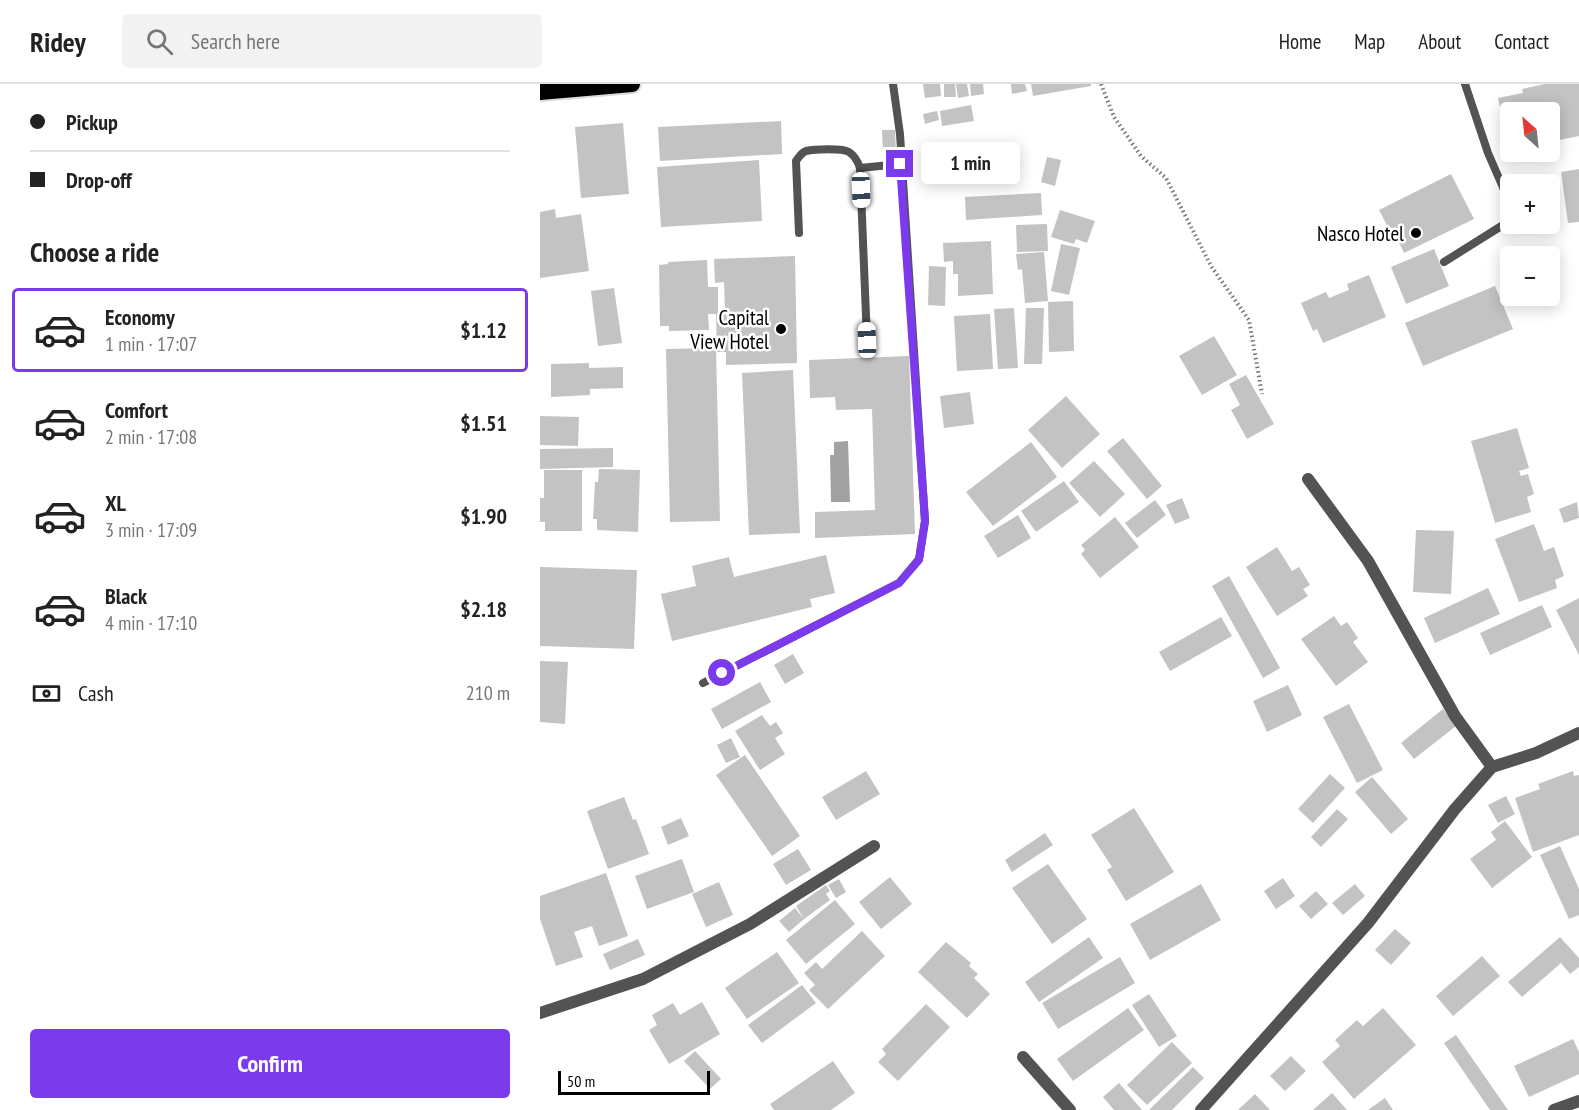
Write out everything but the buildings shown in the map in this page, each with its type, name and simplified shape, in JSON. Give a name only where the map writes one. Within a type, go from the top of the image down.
[{"type":"highway","points":[[540,92],[577,86],[632,84]]},
{"type":"street","points":[[1308,479],[1368,561],[1455,716],[1492,767]]},
{"type":"street","points":[[1201,1110],[1368,923],[1455,809],[1492,767],[1536,753],[1579,734]]},
{"type":"street","points":[[540,1013],[644,979],[750,924],[874,846]]},
{"type":"street","points":[[1023,1057],[1070,1110]]},
{"type":"street","points":[[1554,1110],[1579,1101]]},
{"type":"lane","points":[[703,683],[899,583],[919,560],[925,521],[900,164],[900,134],[893,84]]},
{"type":"lane","points":[[1444,262],[1503,225],[1509,212],[1508,199],[1488,153],[1465,84]]},
{"type":"lane","points":[[799,233],[796,161],[806,151],[841,150],[849,152],[857,160],[860,168],[867,340]]},
{"type":"lane","points":[[860,168],[900,164]]},
{"type":"path","points":[[1101,84],[1114,117],[1142,156],[1166,178],[1211,266],[1249,320],[1263,393]]},
{"type":"shaded area","points":[[848,441],[850,502],[831,502],[830,455],[834,455],[834,442]]},
{"type":"place","name":"Nasco Hotel","points":[[1416,233]]},
{"type":"place","name":"Capital View Hotel","points":[[781,329]]},
{"type":"route","points":[[722,673],[899,583],[919,560],[925,521],[900,164]]}]
